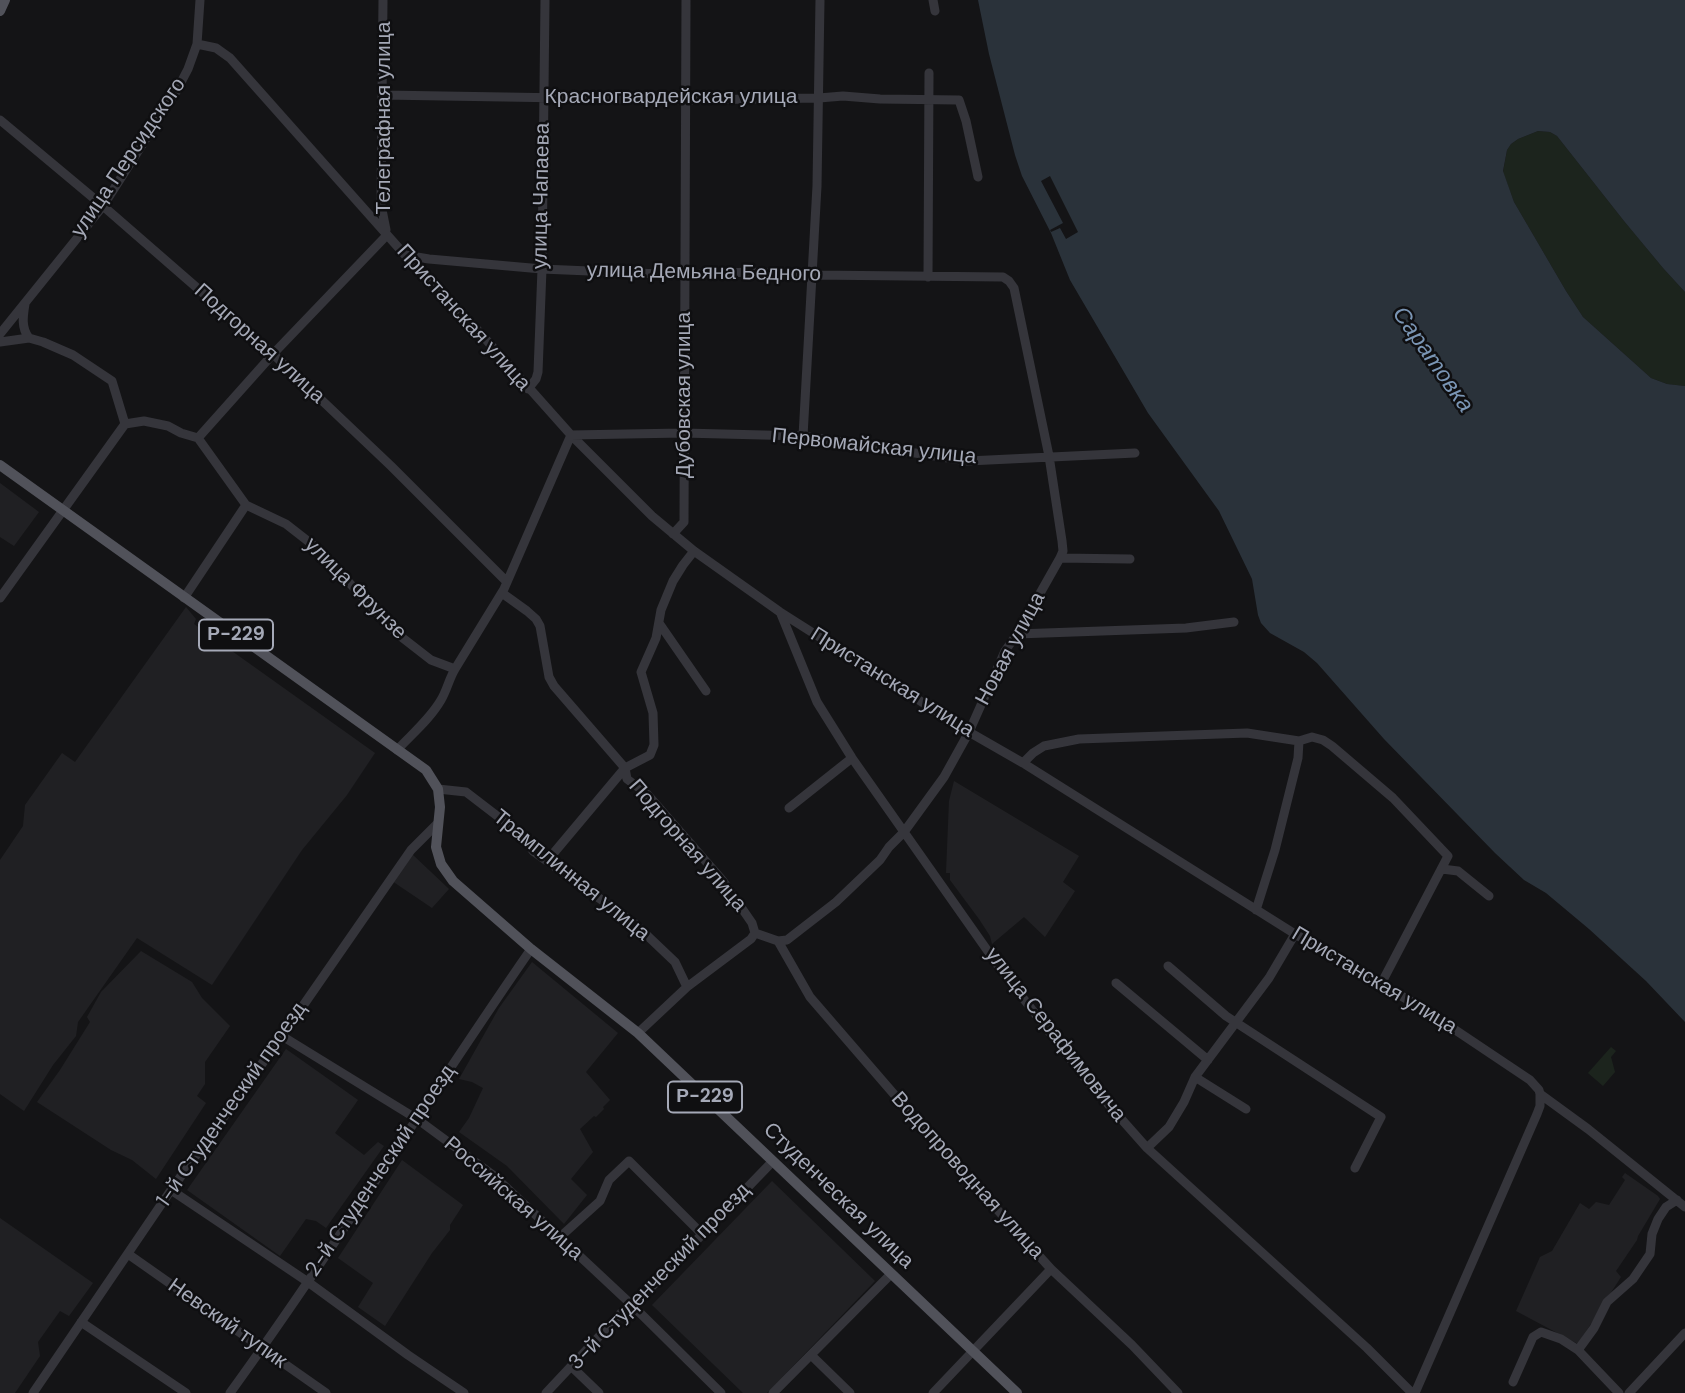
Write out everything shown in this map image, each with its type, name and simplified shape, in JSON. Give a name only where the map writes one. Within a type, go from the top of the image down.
[{"type":"main road","points":[[0,11],[5,0]]},
{"type":"main road","name":"Р-229","points":[[0,465],[426,770],[438,789],[438,823]]},
{"type":"main road","name":"Студенческая улица","points":[[438,823],[436,848],[441,864],[453,881],[531,949],[638,1033],[1017,1393]]},
{"type":"street","name":"улица Персидского","points":[[0,334],[103,206],[177,90],[197,44],[200,0]]},
{"type":"street","name":"Телеграфная улица","points":[[383,0],[381,205],[387,235]]},
{"type":"street","name":"улица Чапаева","points":[[528,389],[538,372],[545,0]]},
{"type":"street","name":"Дубовская улица","points":[[673,534],[684,522],[686,0]]},
{"type":"street","points":[[803,436],[817,186],[820,0]]},
{"type":"street","points":[[933,0],[936,11]]},
{"type":"street","name":"Пристанская улица","points":[[197,44],[216,48],[230,58],[405,255],[473,325],[571,435],[652,516],[694,551],[780,612],[969,732],[1295,934],[1427,1011],[1524,1075],[1534,1083],[1540,1094],[1685,1207]]},
{"type":"street","points":[[928,277],[929,73]]},
{"type":"street","name":"Красногвардейская улица","points":[[383,95],[687,100],[843,96],[959,100],[978,177]]},
{"type":"street","name":"Подгорная улица","points":[[0,120],[273,354],[391,466],[507,582]]},
{"type":"street","points":[[0,598],[125,424],[144,421],[168,426],[198,438],[273,354],[387,235]]},
{"type":"street","name":"улица Демьяна Бедного","points":[[405,255],[542,269],[684,275],[749,272],[1003,277],[1014,288],[1049,456]]},
{"type":"street","points":[[25,302],[24,333],[29,338]]},
{"type":"street","points":[[0,341],[29,338],[43,342],[72,355],[112,381],[125,424]]},
{"type":"street","name":"Первомайская улица","points":[[571,435],[683,433],[803,436],[968,461],[1135,453]]},
{"type":"street","points":[[397,750],[433,712],[455,669],[502,593],[571,435]]},
{"type":"street","name":"улица Фрунзе","points":[[198,438],[246,505],[286,524],[318,549],[395,632],[431,660],[455,669]]},
{"type":"street","points":[[1049,456],[1062,541],[1063,551],[1060,558],[1130,559]]},
{"type":"street","points":[[184,598],[246,505]]},
{"type":"street","points":[[547,861],[625,768],[649,755],[654,746],[653,713],[641,672],[656,638],[661,610],[673,582],[694,551]]},
{"type":"street","name":"Новая улица","points":[[778,942],[787,940],[836,902],[880,860],[944,778],[969,732],[1005,651],[1060,558]]},
{"type":"street","name":"Подгорная улица","points":[[502,593],[536,619],[540,626],[549,677],[554,686],[625,768],[627,779],[647,794],[723,881],[752,923],[755,933]]},
{"type":"street","name":"улица Серафимовича","points":[[780,612],[817,702],[852,758],[1041,1023],[1085,1078],[1147,1149],[1414,1393]]},
{"type":"street","points":[[1017,634],[1185,628],[1234,622]]},
{"type":"street","points":[[659,623],[706,691]]},
{"type":"street","points":[[1023,763],[1044,746],[1079,739],[1247,733],[1299,741],[1312,737],[1332,746],[1393,798],[1448,856],[1381,984]]},
{"type":"street","points":[[1256,910],[1285,811],[1298,758],[1299,741]]},
{"type":"street","points":[[789,808],[852,758]]},
{"type":"street","name":"Трамплинная улица","points":[[438,789],[466,792],[522,835],[533,851],[634,923],[675,962],[687,987]]},
{"type":"street","name":"1-й Студенческий проезд","points":[[38,1391],[81,1322],[171,1190],[411,850],[438,823]]},
{"type":"street","points":[[1442,870],[1458,871],[1489,896]]},
{"type":"street","points":[[638,1033],[687,987],[751,939],[755,933],[778,942]]},
{"type":"street","points":[[1147,1149],[1169,1127],[1195,1077],[1269,978],[1295,934]]},
{"type":"street","name":"Водопроводная улица","points":[[778,942],[810,997],[918,1122],[1051,1269],[1132,1345],[1178,1393]]},
{"type":"street","name":"2-й Студенческий проезд","points":[[230,1393],[308,1282],[531,949]]},
{"type":"street","points":[[1168,966],[1226,1016],[1381,1117],[1355,1168]]},
{"type":"street","points":[[1116,983],[1208,1060]]},
{"type":"street","name":"Российская улица","points":[[282,1036],[417,1119],[493,1175],[633,1306],[720,1393]]},
{"type":"street","points":[[1195,1077],[1246,1109]]},
{"type":"street","points":[[1414,1393],[1536,1114],[1540,1094]]},
{"type":"street","points":[[560,1237],[600,1201],[610,1180],[629,1161],[702,1234]]},
{"type":"street","name":"3-й Студенческий проезд","points":[[547,1393],[621,1313],[633,1306],[773,1161]]},
{"type":"street","points":[[171,1190],[308,1282],[464,1393]]},
{"type":"street","points":[[1578,1350],[1594,1328],[1607,1302],[1633,1279],[1650,1254],[1652,1234],[1658,1219],[1666,1207],[1677,1200]]},
{"type":"street","name":"Невский тупик","points":[[128,1254],[326,1393]]},
{"type":"street","points":[[933,1393],[1051,1269]]},
{"type":"street","points":[[774,1393],[891,1273]]},
{"type":"street","points":[[81,1322],[186,1393]]},
{"type":"street","points":[[1513,1382],[1533,1337],[1541,1332],[1561,1339],[1578,1350],[1619,1393]]},
{"type":"street","points":[[1629,1393],[1685,1334]]},
{"type":"street","points":[[811,1355],[850,1393]]},
{"type":"street","points":[[572,1367],[599,1393]]},
{"type":"shaded area","points":[[1538,131],[1557,136],[1624,221],[1685,292],[1685,386],[1667,384],[1651,378],[1583,317],[1514,202],[1503,172],[1507,150],[1518,139]]},
{"type":"shaded area","points":[[0,483],[39,512],[14,546],[0,537]]},
{"type":"shaded area","points":[[186,607],[196,619],[194,624],[375,753],[347,795],[302,850],[212,985],[137,938],[78,1022],[76,1036],[53,1065],[24,1111],[0,1094],[0,860],[23,826],[25,805],[62,753],[75,762]]},
{"type":"shaded area","points":[[954,781],[1079,856],[1063,882],[1075,891],[1045,937],[1024,917],[992,944],[979,919],[950,880],[950,873],[946,873],[949,801]]},
{"type":"shaded area","points":[[412,854],[449,889],[432,908],[392,881]]},
{"type":"shaded area","points":[[141,951],[192,982],[202,998],[230,1026],[205,1062],[205,1084],[197,1096],[206,1103],[156,1179],[132,1160],[111,1150],[37,1102],[90,1022],[87,1017],[101,992]]},
{"type":"shaded area","points":[[532,962],[618,1033],[586,1072],[610,1100],[596,1117],[580,1129],[593,1152],[571,1179],[587,1195],[564,1224],[507,1166],[459,1132],[483,1088],[459,1079],[499,1008]]},
{"type":"shaded area","points":[[1611,1047],[1616,1051],[1611,1057],[1615,1072],[1603,1086],[1588,1073]]},
{"type":"shaded area","points":[[286,1049],[358,1100],[335,1133],[364,1155],[378,1142],[384,1146],[326,1228],[316,1221],[306,1219],[280,1256],[187,1190]]},
{"type":"shaded area","points":[[402,1160],[463,1205],[450,1225],[450,1230],[385,1326],[358,1307],[373,1283],[338,1258]]},
{"type":"shaded area","points":[[1625,1173],[1660,1199],[1616,1271],[1621,1277],[1578,1344],[1516,1311],[1540,1257],[1552,1251],[1580,1203],[1589,1209],[1596,1202],[1609,1205],[1625,1180],[1622,1177]]},
{"type":"shaded area","points":[[772,1181],[875,1281],[767,1393],[743,1393],[652,1305]]},
{"type":"shaded area","points":[[0,1218],[93,1283],[69,1316],[60,1311],[38,1342],[40,1356],[15,1393],[0,1393]]},
{"type":"water","name":"Саратовка","points":[[978,0],[1685,0],[1685,292],[1624,221],[1557,136],[1538,131],[1518,139],[1507,150],[1503,171],[1514,202],[1583,317],[1651,378],[1667,384],[1685,386],[1685,1022],[1646,981],[1589,929],[1546,893],[1524,880],[1495,853],[1384,739],[1317,663],[1304,652],[1270,633],[1261,623],[1252,579],[1219,511],[1148,413],[1070,280],[1051,233],[1022,176],[989,54]]},
{"type":"pier","points":[[1050,176],[1078,232],[1066,239],[1060,228],[1051,232],[1050,230],[1063,223],[1041,181]]}]
